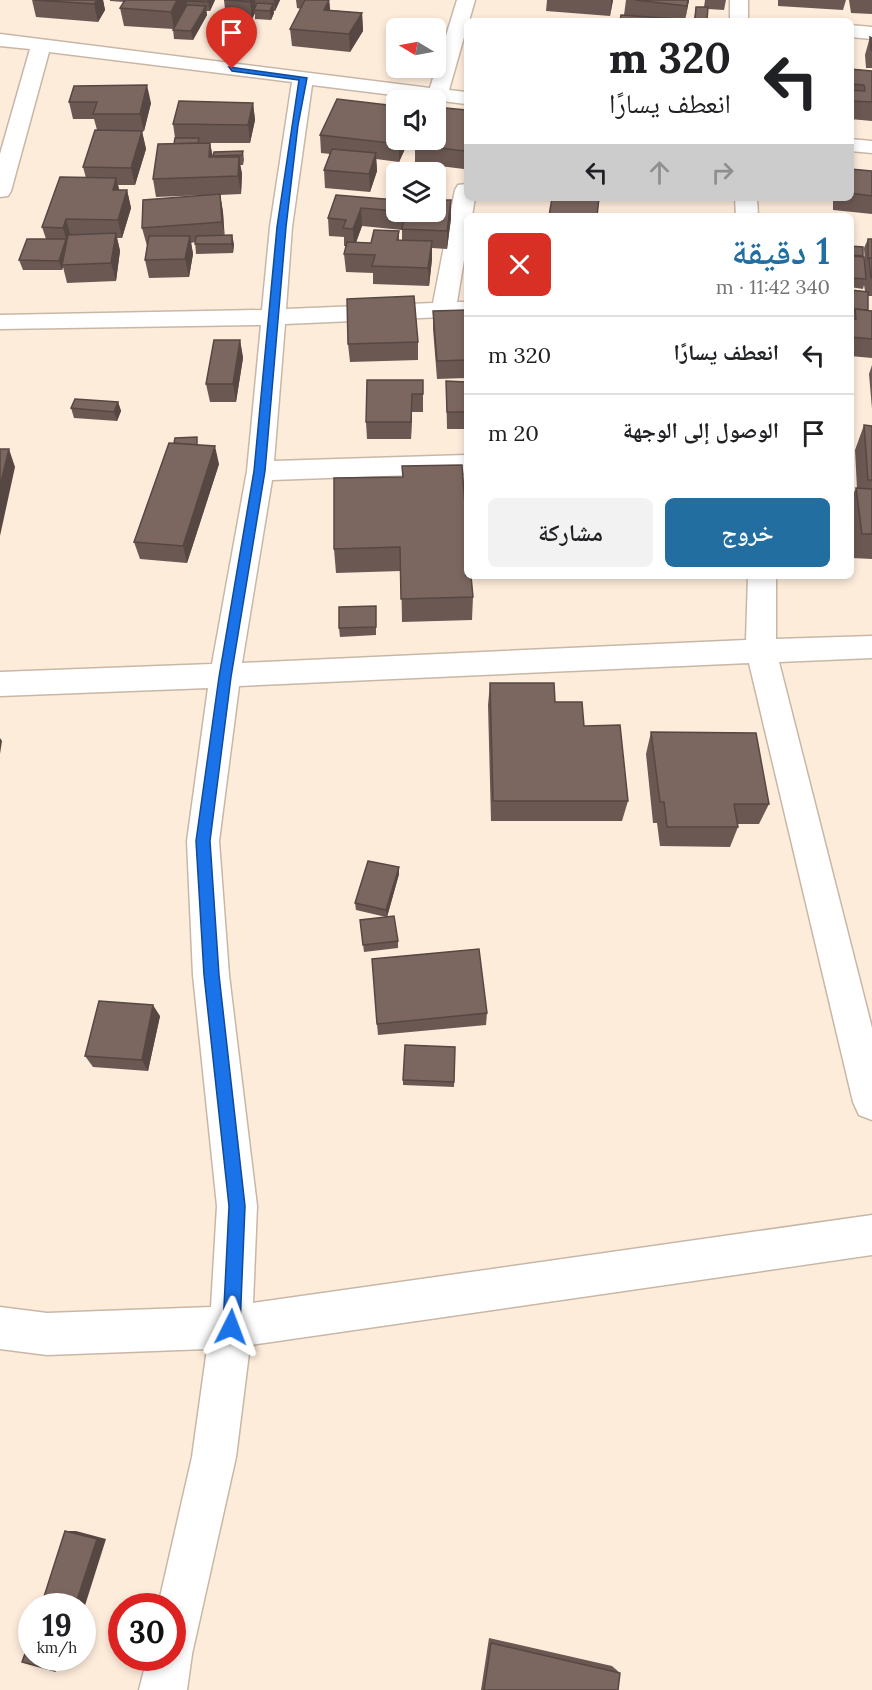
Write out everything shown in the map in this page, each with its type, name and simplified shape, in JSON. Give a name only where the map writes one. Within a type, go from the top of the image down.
[{"type":"street","points":[[439,90],[466,0]]},
{"type":"street","points":[[739,0],[739,18]]},
{"type":"street","points":[[854,32],[872,33]]},
{"type":"street","points":[[0,40],[404,90]]},
{"type":"street","points":[[0,191],[42,45]]},
{"type":"street","points":[[184,1593],[214,1457],[231,1327],[237,1206],[211,975],[203,841],[225,677],[260,471],[283,215],[303,78]]},
{"type":"street","points":[[446,95],[464,98]]},
{"type":"street","points":[[854,145],[872,147]]},
{"type":"street","points":[[0,322],[274,317],[455,309],[465,201]]},
{"type":"street","points":[[260,471],[464,464]]},
{"type":"street","points":[[762,579],[761,650],[872,1102]]},
{"type":"street","points":[[0,684],[225,677],[540,659],[872,647]]},
{"type":"street","points":[[0,1328],[47,1334],[231,1327],[872,1235]]},
{"type":"street","points":[[0,1345],[47,1334]]},
{"type":"street","points":[[163,1690],[167,1671]]},
{"type":"building","points":[[34,0],[97,0],[94,4]]},
{"type":"building","points":[[125,0],[177,0],[171,12],[120,8]]},
{"type":"building","points":[[187,0],[209,0],[208,2]]},
{"type":"building","points":[[224,0],[250,0],[250,2]]},
{"type":"building","points":[[305,0],[329,0],[324,10],[362,13],[349,34],[290,29]]},
{"type":"building","points":[[635,0],[688,0],[687,6]]},
{"type":"building","points":[[257,3],[273,4],[270,11],[254,10]]},
{"type":"building","points":[[187,5],[206,6],[191,31],[173,30]]},
{"type":"building","points":[[696,7],[708,7],[707,18],[695,18]]},
{"type":"building","points":[[621,15],[663,18],[620,18]]},
{"type":"building","points":[[854,69],[872,71],[872,102],[854,101],[854,90],[865,91],[864,85],[854,84]]},
{"type":"building","points":[[147,85],[140,114],[93,114],[97,102],[69,102],[74,86]]},
{"type":"building","points":[[337,99],[386,105],[386,143],[320,135]]},
{"type":"building","points":[[179,101],[253,103],[248,125],[173,124]]},
{"type":"building","points":[[446,108],[464,110],[464,151],[446,149]]},
{"type":"building","points":[[95,130],[142,131],[131,168],[83,167]]},
{"type":"building","points":[[175,138],[199,138],[198,143],[174,144]]},
{"type":"building","points":[[210,143],[209,157],[239,157],[238,176],[153,179],[158,144]]},
{"type":"building","points":[[332,149],[376,153],[369,174],[324,170]]},
{"type":"building","points":[[243,151],[242,155],[213,156],[214,152]]},
{"type":"building","points":[[854,169],[872,171],[872,196],[854,194]]},
{"type":"building","points":[[60,177],[116,178],[113,190],[127,190],[118,220],[66,219],[63,228],[42,227]]},
{"type":"building","points":[[220,194],[222,222],[142,228],[143,200]]},
{"type":"building","points":[[336,195],[386,199],[386,210],[361,208],[353,229],[343,228],[346,220],[328,218]]},
{"type":"building","points":[[446,200],[451,200],[447,231],[402,229],[403,222],[446,222]]},
{"type":"building","points":[[552,201],[599,201],[597,213],[550,213]]},
{"type":"building","points":[[374,230],[399,231],[397,240],[432,241],[428,268],[372,266],[375,255],[344,254],[347,242],[371,243]]},
{"type":"building","points":[[116,233],[111,263],[62,265],[68,235]]},
{"type":"building","points":[[232,235],[232,244],[195,244],[196,236]]},
{"type":"building","points":[[149,236],[190,236],[185,259],[145,260]]},
{"type":"building","points":[[27,239],[66,239],[59,261],[19,260]]},
{"type":"building","points":[[868,239],[872,239],[872,258],[868,260]]},
{"type":"building","points":[[854,246],[863,247],[863,256],[854,255]]},
{"type":"building","points":[[854,256],[864,257],[866,279],[854,278]]},
{"type":"building","points":[[869,258],[872,258],[872,278],[871,278]]},
{"type":"building","points":[[854,290],[868,292],[868,310],[855,309],[854,313]]},
{"type":"building","points":[[414,296],[418,342],[348,344],[347,299]]},
{"type":"building","points":[[855,309],[872,311],[872,339],[854,337],[854,319],[856,319]]},
{"type":"building","points":[[464,310],[464,360],[437,361],[433,311]]},
{"type":"building","points":[[214,340],[240,340],[233,384],[206,384]]},
{"type":"building","points":[[367,380],[423,380],[423,394],[412,394],[411,422],[366,422]]},
{"type":"building","points":[[446,381],[464,382],[464,412],[447,412]]},
{"type":"building","points":[[75,399],[118,402],[114,412],[71,408]]},
{"type":"building","points":[[864,425],[872,426],[872,480],[868,480]]},
{"type":"building","points":[[197,437],[197,445],[174,443],[175,438]]},
{"type":"building","points":[[169,443],[215,446],[183,546],[134,542]]},
{"type":"building","points":[[0,449],[9,449],[0,486]]},
{"type":"building","points":[[462,465],[464,579],[471,579],[473,597],[401,599],[400,547],[334,549],[334,478],[403,477],[402,466]]},
{"type":"building","points":[[856,488],[872,489],[872,534],[862,534]]},
{"type":"building","points":[[376,606],[376,627],[339,628],[339,607]]},
{"type":"building","points":[[490,683],[554,683],[555,702],[582,702],[584,726],[620,725],[628,801],[493,801]]},
{"type":"building","points":[[651,732],[756,733],[769,804],[734,804],[738,827],[667,827],[664,802],[660,802]]},
{"type":"building","points":[[368,861],[399,867],[386,910],[355,903]]},
{"type":"building","points":[[394,916],[398,941],[363,945],[360,920]]},
{"type":"building","points":[[479,949],[487,1013],[377,1024],[372,959]]},
{"type":"building","points":[[99,1001],[153,1005],[142,1060],[85,1056]]},
{"type":"building","points":[[405,1045],[455,1047],[454,1082],[403,1080]]},
{"type":"building","points":[[65,1531],[97,1539],[79,1593],[45,1593]]},
{"type":"building","points":[[491,1643],[620,1673],[618,1690],[484,1690]]},
{"type":"route","points":[[231,1327],[237,1206],[211,975],[203,841],[225,677],[260,471],[282,227],[294,125],[303,78],[232,69]]}]
